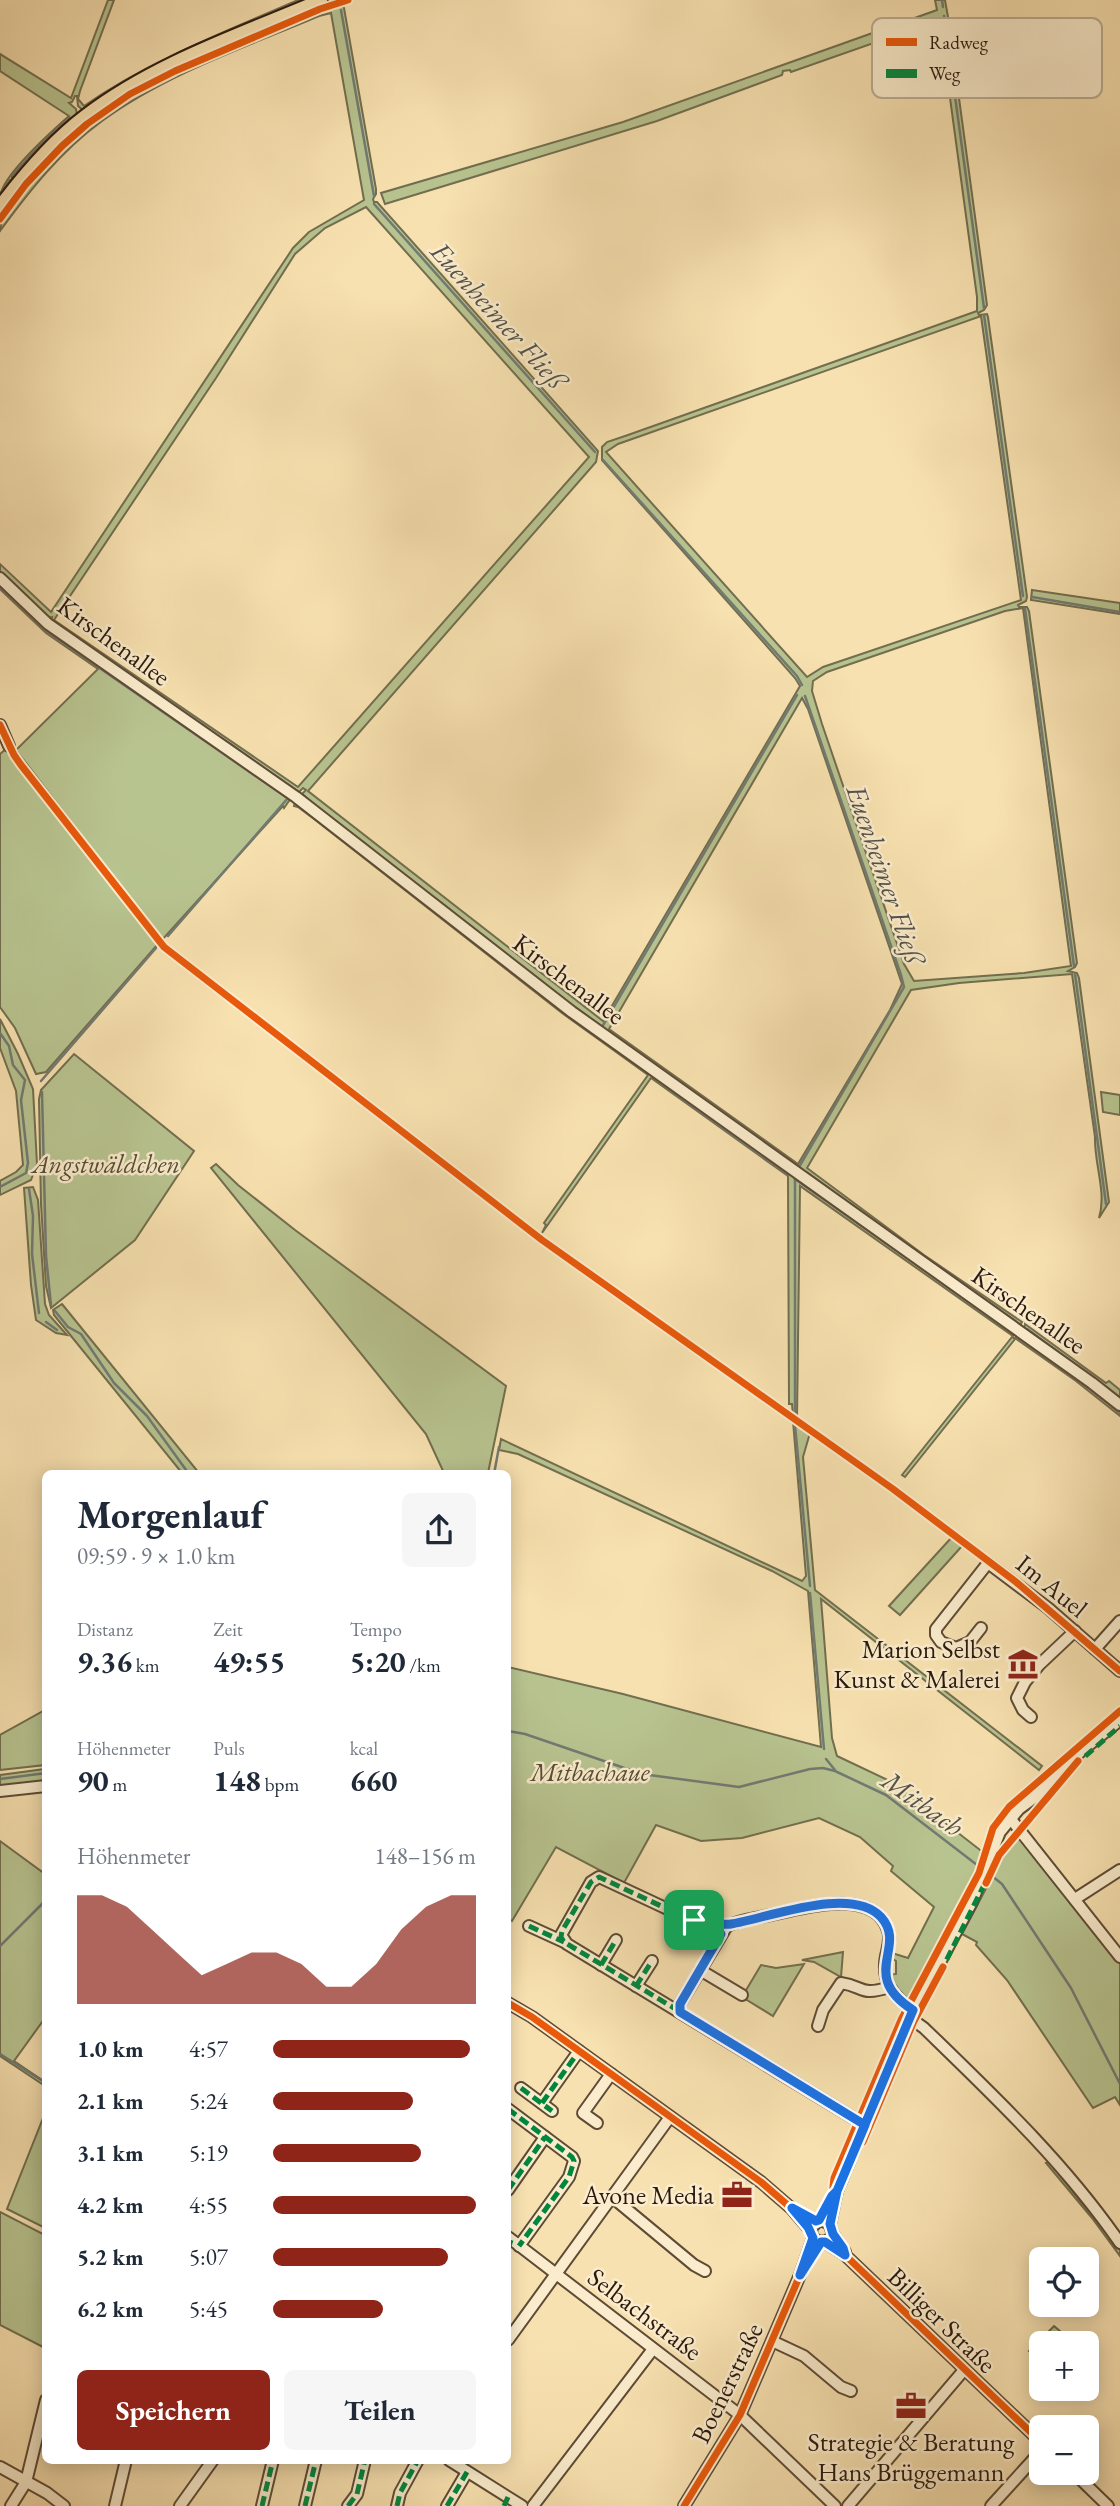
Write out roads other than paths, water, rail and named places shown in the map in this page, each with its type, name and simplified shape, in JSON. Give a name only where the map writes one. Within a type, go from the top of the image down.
[{"type":"main road","points":[[0,206],[49,148],[113,96],[162,68],[321,0]]},
{"type":"street","name":"Kirschenallee","points":[[0,578],[48,624],[296,797],[572,1012],[1092,1382],[1120,1405]]},
{"type":"street","points":[[0,725],[9,746]]},
{"type":"street","name":"Im Auel","points":[[981,1628],[970,1642],[956,1648],[941,1642],[936,1635],[936,1629],[988,1563],[1016,1582],[1120,1671]]},
{"type":"street","points":[[1095,1649],[1120,1621]]},
{"type":"street","name":"Im Auel","points":[[1031,1717],[1023,1710],[1017,1698],[1025,1682],[1075,1631]]},
{"type":"street","points":[[1120,1720],[1080,1752],[1049,1785],[1010,1818],[1120,1957]]},
{"type":"street","points":[[0,1791],[42,1786]]},
{"type":"street","name":"Boenerstraße","points":[[684,2506],[740,2415],[821,2232],[911,2014],[966,1913],[997,1838],[1010,1818]]},
{"type":"street","points":[[1075,1899],[1120,1870]]},
{"type":"street","points":[[564,1942],[562,1931],[596,1878],[603,1878],[694,1920],[725,1929],[825,1904],[848,1904],[867,1908],[880,1917],[889,1932],[884,1969],[889,1987],[897,1998],[1015,2118],[1078,2189],[1120,2243]]},
{"type":"street","points":[[529,1926],[564,1942],[865,2125]]},
{"type":"street","points":[[679,2011],[680,2004],[725,1929]]},
{"type":"street","points":[[601,1965],[616,1940]]},
{"type":"street","points":[[636,1986],[652,1961]]},
{"type":"street","points":[[700,1970],[742,1995]]},
{"type":"street","points":[[818,2025],[823,2010],[841,1983],[865,1992],[889,1987]]},
{"type":"street","points":[[511,2005],[532,2017],[761,2182],[821,2232]]},
{"type":"street","points":[[542,2103],[579,2051]]},
{"type":"street","points":[[597,2123],[583,2113],[611,2074]]},
{"type":"street","points":[[521,2088],[552,2110]]},
{"type":"street","name":"Selbachstraße","points":[[511,2114],[574,2161],[571,2173],[511,2243],[740,2415],[835,2506]]},
{"type":"street","points":[[511,2336],[670,2117]]},
{"type":"street","points":[[511,2186],[545,2137]]},
{"type":"street","points":[[612,2197],[694,2265],[705,2271]]},
{"type":"street","name":"Billiger Straße","points":[[821,2232],[843,2248],[845,2255],[1029,2431]]},
{"type":"street","name":"Boenerstraße","points":[[772,2341],[804,2356],[841,2387],[851,2391]]},
{"type":"street","points":[[533,2506],[653,2349]]},
{"type":"street","points":[[848,2506],[964,2370]]},
{"type":"street","points":[[11,2506],[26,2482],[42,2416]]},
{"type":"street","points":[[115,2506],[125,2464]]},
{"type":"street","points":[[180,2506],[210,2464]]},
{"type":"street","points":[[262,2506],[272,2464]]},
{"type":"street","points":[[304,2506],[315,2464]]},
{"type":"street","points":[[348,2506],[356,2494],[364,2464]]},
{"type":"street","points":[[397,2506],[400,2493],[416,2464]]},
{"type":"street","points":[[455,2464],[506,2502],[522,2506]]},
{"type":"street","points":[[991,2506],[1029,2464]]},
{"type":"street","points":[[0,2467],[60,2501],[64,2506]]},
{"type":"street","points":[[447,2506],[467,2472]]},
{"type":"street","points":[[1086,2485],[1108,2506]]},
{"type":"waterway","points":[[942,0],[943,7]]},
{"type":"waterway","name":"Euenheimer Fließ","points":[[341,10],[374,196]]},
{"type":"waterway","points":[[955,98],[984,308]]},
{"type":"waterway","points":[[13,175],[40,145],[70,118]]},
{"type":"waterway","points":[[0,194],[10,180]]},
{"type":"waterway","name":"Euenheimer Fließ","points":[[374,204],[595,452]]},
{"type":"waterway","points":[[984,315],[1023,596]]},
{"type":"waterway","name":"Euenheimer Fließ","points":[[603,460],[797,676],[802,685]]},
{"type":"waterway","points":[[0,587],[42,627]]},
{"type":"waterway","points":[[1032,597],[1120,612]]},
{"type":"waterway","points":[[1025,609],[1074,966]]},
{"type":"waterway","points":[[46,631],[289,799]]},
{"type":"waterway","points":[[599,1026],[602,1027],[797,695]]},
{"type":"waterway","name":"Euenheimer Fließ","points":[[799,1167],[904,987],[805,696]]},
{"type":"waterway","points":[[230,744],[296,791]]},
{"type":"waterway","points":[[303,795],[311,802]]},
{"type":"waterway","points":[[168,936],[288,798]]},
{"type":"waterway","points":[[296,804],[385,873]]},
{"type":"waterway","points":[[344,828],[372,849]]},
{"type":"waterway","points":[[421,888],[432,896]]},
{"type":"waterway","points":[[436,899],[450,910]]},
{"type":"waterway","points":[[469,925],[483,936]]},
{"type":"waterway","points":[[41,1081],[156,948]]},
{"type":"waterway","points":[[1075,974],[1106,1204]]},
{"type":"waterway","points":[[578,1023],[649,1074]]},
{"type":"waterway","points":[[0,1033],[9,1046],[13,1065],[25,1080],[21,1100],[28,1163],[26,1173],[0,1187]]},
{"type":"waterway","points":[[654,1078],[787,1174]]},
{"type":"waterway","points":[[42,1092],[46,1256],[51,1305]]},
{"type":"waterway","points":[[778,1153],[799,1167]]},
{"type":"waterway","points":[[806,1172],[866,1215]]},
{"type":"waterway","points":[[795,1179],[1013,1333]]},
{"type":"waterway","name":"Euenheimer Fließ","points":[[795,1179],[795,1415]]},
{"type":"waterway","points":[[29,1189],[33,1216],[32,1254],[39,1313]]},
{"type":"waterway","points":[[934,1264],[1019,1324]]},
{"type":"waterway","points":[[55,1311],[68,1327],[81,1334],[114,1383],[147,1416],[186,1470]]},
{"type":"waterway","points":[[46,1322],[57,1330]]},
{"type":"waterway","points":[[1027,1329],[1120,1398]]},
{"type":"waterway","points":[[1019,1337],[1120,1413]]},
{"type":"waterway","name":"Euenheimer Fließ","points":[[795,1425],[810,1586]]},
{"type":"waterway","points":[[495,1470],[499,1447]]},
{"type":"waterway","name":"Euenheimer Fließ","points":[[810,1593],[824,1749]]},
{"type":"waterway","name":"Mitbach","points":[[511,1732],[642,1774],[739,1787],[810,1769],[835,1771],[886,1795],[981,1868]]},
{"type":"waterway","name":"Euenheimer Fließ","points":[[826,1759],[835,1770]]},
{"type":"waterway","points":[[0,1779],[42,1774]]},
{"type":"waterway","name":"Mitbach","points":[[987,1872],[1002,1884],[1071,1988],[1120,2084]]},
{"type":"waterway","name":"Mitbach","points":[[0,1946],[42,1904]]},
{"type":"waterway","points":[[0,2054],[42,2080]]},
{"type":"place","name":"Marion Selbst Kunst & Malerei","points":[[1023,1664]]},
{"type":"place","name":"Avone Media","points":[[737,2195]]},
{"type":"place","name":"Strategie & Beratung Hans Brüggemann","points":[[911,2406]]},
{"type":"park label","name":"Angstwäldchen","points":[[106,1164]]},
{"type":"park label","name":"Mitbachaue","points":[[590,1772]]}]
